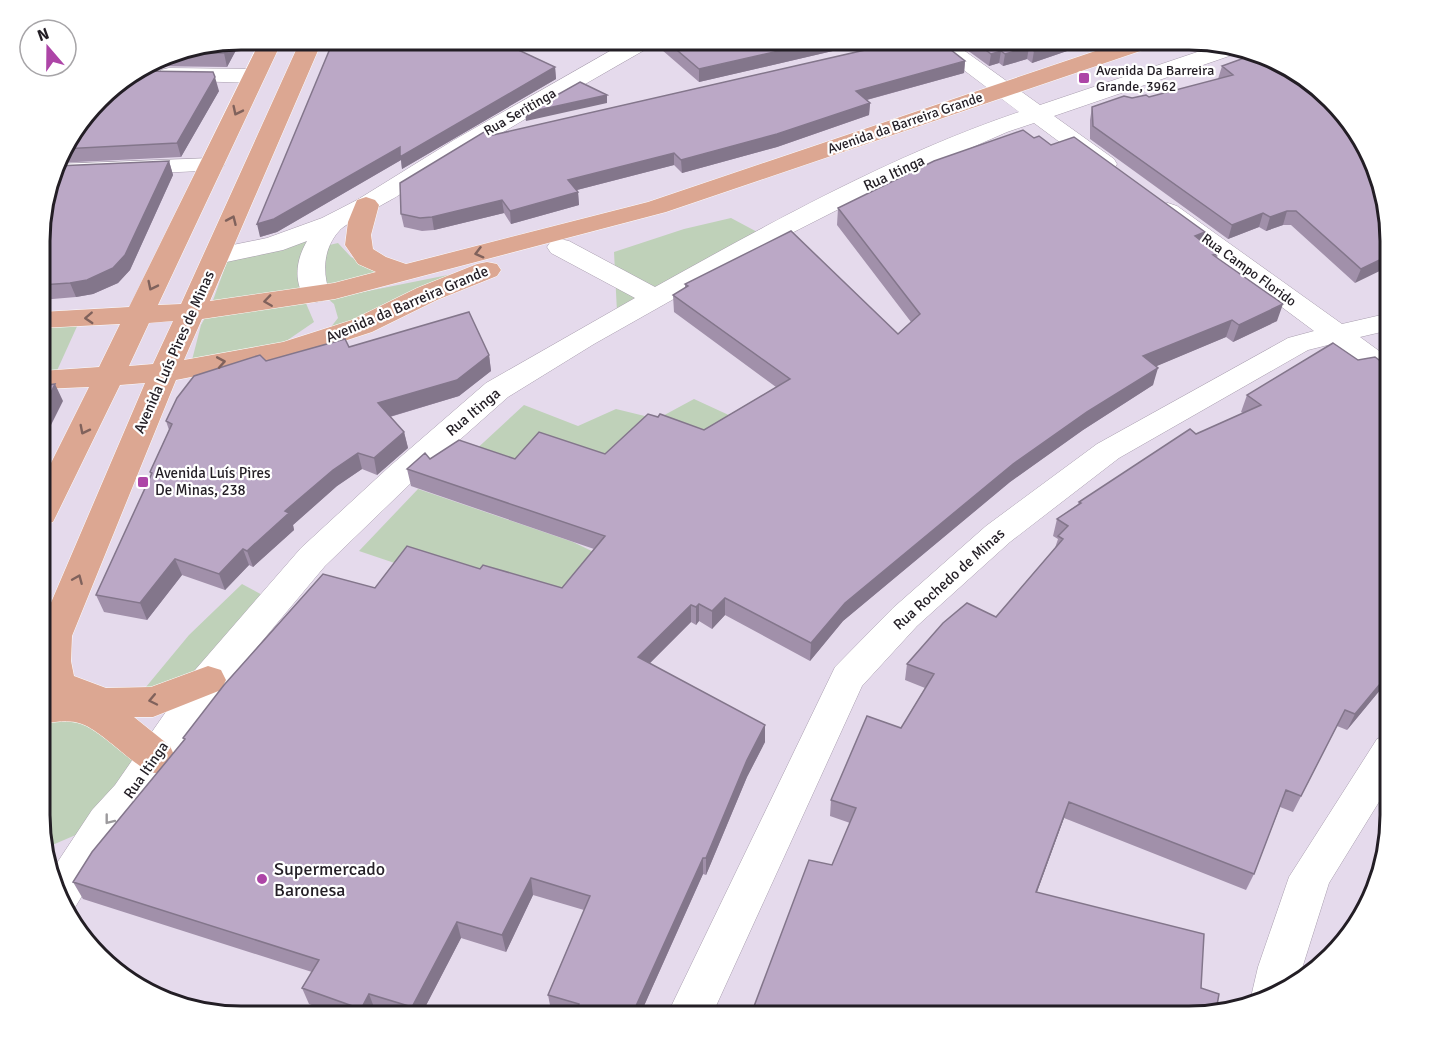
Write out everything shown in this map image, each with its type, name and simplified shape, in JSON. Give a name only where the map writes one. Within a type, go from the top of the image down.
[{"type":"main road","points":[[50,496],[110,377],[137,316],[267,50]]},
{"type":"main road","name":"Avenida Luís Pires de Minas","points":[[50,647],[164,373],[307,50]]},
{"type":"main road","name":"Avenida da Barreira Grande","points":[[50,320],[192,312],[316,294],[405,273],[615,216],[657,207],[1120,50]]},
{"type":"main road","points":[[366,206],[357,234],[356,244],[360,253],[371,261],[405,273]]},
{"type":"main road","name":"Avenida da Barreira Grande","points":[[50,380],[164,373],[288,351],[362,326],[457,281],[631,222],[657,207]]},
{"type":"main road","points":[[288,351],[316,334],[325,324],[327,309],[316,294]]},
{"type":"main road","points":[[56,633],[53,661],[57,685],[104,703],[153,702],[208,680]]},
{"type":"main road","points":[[50,708],[73,707],[95,711],[114,722],[156,757]]},
{"type":"street","name":"Rua Seritinga","points":[[217,256],[274,244],[331,223],[366,206],[463,145],[628,50]]},
{"type":"street","points":[[949,50],[1122,176]]},
{"type":"street","points":[[1036,113],[1217,52]]},
{"type":"street","points":[[146,75],[254,76]]},
{"type":"street","name":"Rua Itinga","points":[[64,888],[106,822],[129,796],[208,680],[314,557],[400,475],[497,390],[584,338],[771,233],[877,180],[1036,113]]},
{"type":"street","points":[[463,145],[530,130]]},
{"type":"street","points":[[63,171],[212,165]]},
{"type":"street","name":"Rua Campo Florido","points":[[1150,197],[1379,365]]},
{"type":"street","points":[[316,294],[310,281],[310,267],[317,244],[331,223]]},
{"type":"street","points":[[560,247],[657,298]]},
{"type":"street","name":"Rua Rochedo de Minas","points":[[693,1006],[848,677],[905,617],[998,534],[1108,451],[1298,344],[1379,324]]},
{"type":"street","points":[[1276,986],[1310,877],[1379,767]]},
{"type":"green space","points":[[731,218],[761,234],[617,312],[614,252],[684,229]]},
{"type":"green space","points":[[316,237],[300,267],[299,292],[212,303],[228,259]]},
{"type":"green space","points":[[338,243],[351,257],[382,274],[329,292],[318,258],[325,246]]},
{"type":"green space","points":[[453,274],[327,332],[338,318],[334,304],[328,299]]},
{"type":"green space","points":[[305,301],[314,322],[279,346],[192,360],[201,325],[207,314]]},
{"type":"green space","points":[[79,322],[55,375],[50,375],[50,324]]},
{"type":"green space","points":[[694,399],[746,423],[596,468],[518,476],[471,454],[524,405],[578,426],[616,409],[657,419]]},
{"type":"green space","points":[[418,489],[573,542],[604,557],[554,617],[359,551]]},
{"type":"green space","points":[[242,584],[270,599],[204,674],[141,693],[189,635]]},
{"type":"green space","points":[[85,719],[144,750],[106,822],[52,845],[50,723]]},
{"type":"building","points":[[226,50],[224,53],[204,53]]},
{"type":"building","points":[[329,50],[519,50],[555,67],[400,157],[400,147],[274,219],[257,224]]},
{"type":"building","points":[[677,50],[783,50],[699,69]]},
{"type":"building","points":[[865,50],[951,50],[965,61],[856,91],[870,103],[777,134],[681,160],[674,153],[568,180],[578,192],[510,211],[502,200],[432,217],[420,218],[401,214],[400,183],[484,132],[493,135]]},
{"type":"building","points":[[986,50],[1019,50],[1005,54],[1001,51],[991,54]]},
{"type":"building","points":[[1244,58],[1261,64],[1305,89],[1332,115],[1360,156],[1373,191],[1378,216],[1379,260],[1361,269],[1296,211],[1287,211],[1270,217],[1263,213],[1232,225],[1093,126],[1092,107],[1124,96],[1132,98],[1146,95],[1149,97],[1233,75],[1222,66]]},
{"type":"building","points":[[152,71],[213,72],[215,77],[177,143],[74,148],[89,124],[115,97]]},
{"type":"building","points":[[580,82],[607,95],[525,113]]},
{"type":"building","points":[[1023,130],[1034,138],[1039,136],[1051,145],[1074,137],[1205,232],[1195,236],[1218,254],[1213,255],[1283,304],[1239,325],[1232,320],[1143,356],[1158,368],[1087,412],[1013,464],[845,603],[811,643],[725,598],[712,611],[699,604],[696,607],[691,605],[638,657],[765,725],[747,760],[706,858],[703,858],[636,1006],[578,1006],[579,1004],[548,995],[590,896],[531,878],[502,935],[457,922],[413,1006],[369,994],[363,1006],[353,1006],[302,988],[319,960],[73,882],[92,852],[185,739],[183,738],[224,685],[323,574],[375,588],[407,546],[480,569],[483,565],[562,588],[605,536],[407,469],[425,453],[430,459],[459,440],[515,459],[539,432],[605,454],[648,414],[658,417],[660,414],[704,430],[790,379],[673,295],[688,286],[685,284],[791,231],[898,334],[920,314],[838,208],[934,161]]},
{"type":"building","points":[[169,161],[125,255],[113,268],[87,280],[50,284],[51,216],[56,191],[65,166]]},
{"type":"building","points":[[469,312],[489,355],[457,380],[378,403],[404,432],[374,458],[358,453],[333,470],[285,511],[289,513],[247,551],[243,549],[219,574],[175,559],[140,603],[96,595],[172,424],[166,421],[177,398],[194,376],[260,355],[266,361],[345,339],[349,347]]},
{"type":"building","points":[[1333,343],[1358,360],[1375,357],[1379,360],[1379,685],[1355,714],[1345,710],[1301,796],[1286,790],[1254,874],[1069,802],[1036,892],[1204,934],[1201,988],[1219,994],[1217,1004],[754,1006],[809,860],[832,865],[856,808],[831,800],[867,716],[901,728],[934,674],[907,664],[943,623],[967,603],[996,617],[1063,539],[1058,536],[1068,526],[1057,519],[1190,429],[1196,434],[1261,405],[1247,395]]},
{"type":"building","points":[[55,384],[50,394],[50,385]]},
{"type":"place","name":"Avenida Da Barreira Grande, 3962","points":[[1084,78]]},
{"type":"place","name":"Avenida Luís Pires De Minas, 238","points":[[143,482]]},
{"type":"place","name":"Supermercado Baronesa","points":[[262,879]]}]
